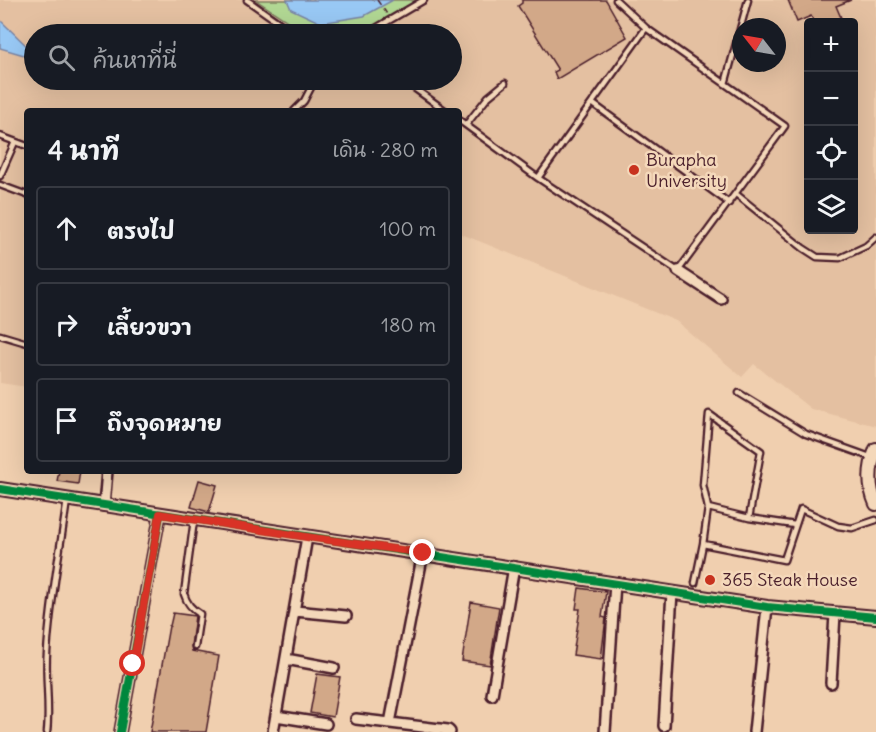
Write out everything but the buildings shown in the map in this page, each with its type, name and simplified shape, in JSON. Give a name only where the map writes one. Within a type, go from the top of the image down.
[{"type":"street","points":[[678,271],[721,299]]},
{"type":"street","points":[[875,453],[873,498],[876,504]]},
{"type":"street","points":[[104,506],[107,474]]},
{"type":"street","points":[[0,489],[767,607],[876,617]]},
{"type":"street","points":[[120,732],[160,514]]},
{"type":"street","points":[[273,732],[307,537]]},
{"type":"street","points":[[390,723],[423,553]]},
{"type":"street","points":[[492,695],[514,567]]},
{"type":"street","points":[[605,732],[615,583]]},
{"type":"street","points":[[664,726],[672,592]]},
{"type":"street","points":[[754,732],[767,607]]},
{"type":"street","points":[[295,611],[346,616]]},
{"type":"street","points":[[831,683],[835,614]]},
{"type":"street","points":[[286,659],[334,668]]},
{"type":"street","points":[[276,716],[326,724]]},
{"type":"street","points":[[356,719],[450,732]]},
{"type":"lane","points":[[247,0],[282,24]]},
{"type":"lane","points":[[383,24],[424,0]]},
{"type":"lane","points":[[462,122],[538,178],[678,271],[785,126],[646,28],[616,0]]},
{"type":"lane","points":[[725,84],[748,0]]},
{"type":"lane","points":[[538,178],[646,28]]},
{"type":"lane","points":[[466,125],[488,98],[505,83]]},
{"type":"lane","points":[[297,108],[310,90]]},
{"type":"lane","points":[[417,90],[442,108]]},
{"type":"lane","points":[[592,104],[729,203]]},
{"type":"lane","points":[[0,136],[24,145]]},
{"type":"lane","points":[[0,176],[15,142]]},
{"type":"lane","points":[[0,185],[24,194]]},
{"type":"lane","points":[[736,194],[802,248],[817,257],[840,258],[866,246],[876,237]]},
{"type":"lane","points":[[0,335],[24,342]]},
{"type":"lane","points":[[739,393],[806,434],[875,453]]},
{"type":"lane","points":[[695,583],[708,508],[702,485],[709,414],[761,451],[750,518]]},
{"type":"lane","points":[[47,732],[49,716],[48,633],[67,500]]},
{"type":"lane","points":[[708,508],[795,525]]},
{"type":"lane","points":[[703,544],[784,560],[801,509],[838,526],[852,528],[876,520]]},
{"type":"lane","points":[[194,520],[184,594],[193,610],[200,615],[195,648]]},
{"type":"path","points":[[377,0],[383,8]]},
{"type":"shaded area","name":"Burapha University","points":[[0,0],[876,0],[876,426],[811,409],[754,364],[742,377],[676,321],[462,234],[462,108],[24,108],[24,387],[0,383]]},
{"type":"green space","points":[[256,0],[424,0],[383,24],[292,24]]},
{"type":"water","points":[[287,0],[393,0],[364,16],[321,23],[291,9]]},
{"type":"water","points":[[0,20],[24,43],[24,55],[0,48]]},
{"type":"cycle path","points":[[0,489],[767,607],[876,617]]},
{"type":"cycle path","points":[[120,732],[160,515]]},
{"type":"place","name":"Burapha University","points":[[634,170]]},
{"type":"place","name":"365 Steak House","points":[[710,580]]},
{"type":"route","points":[[133,664],[160,514],[423,553]]}]
